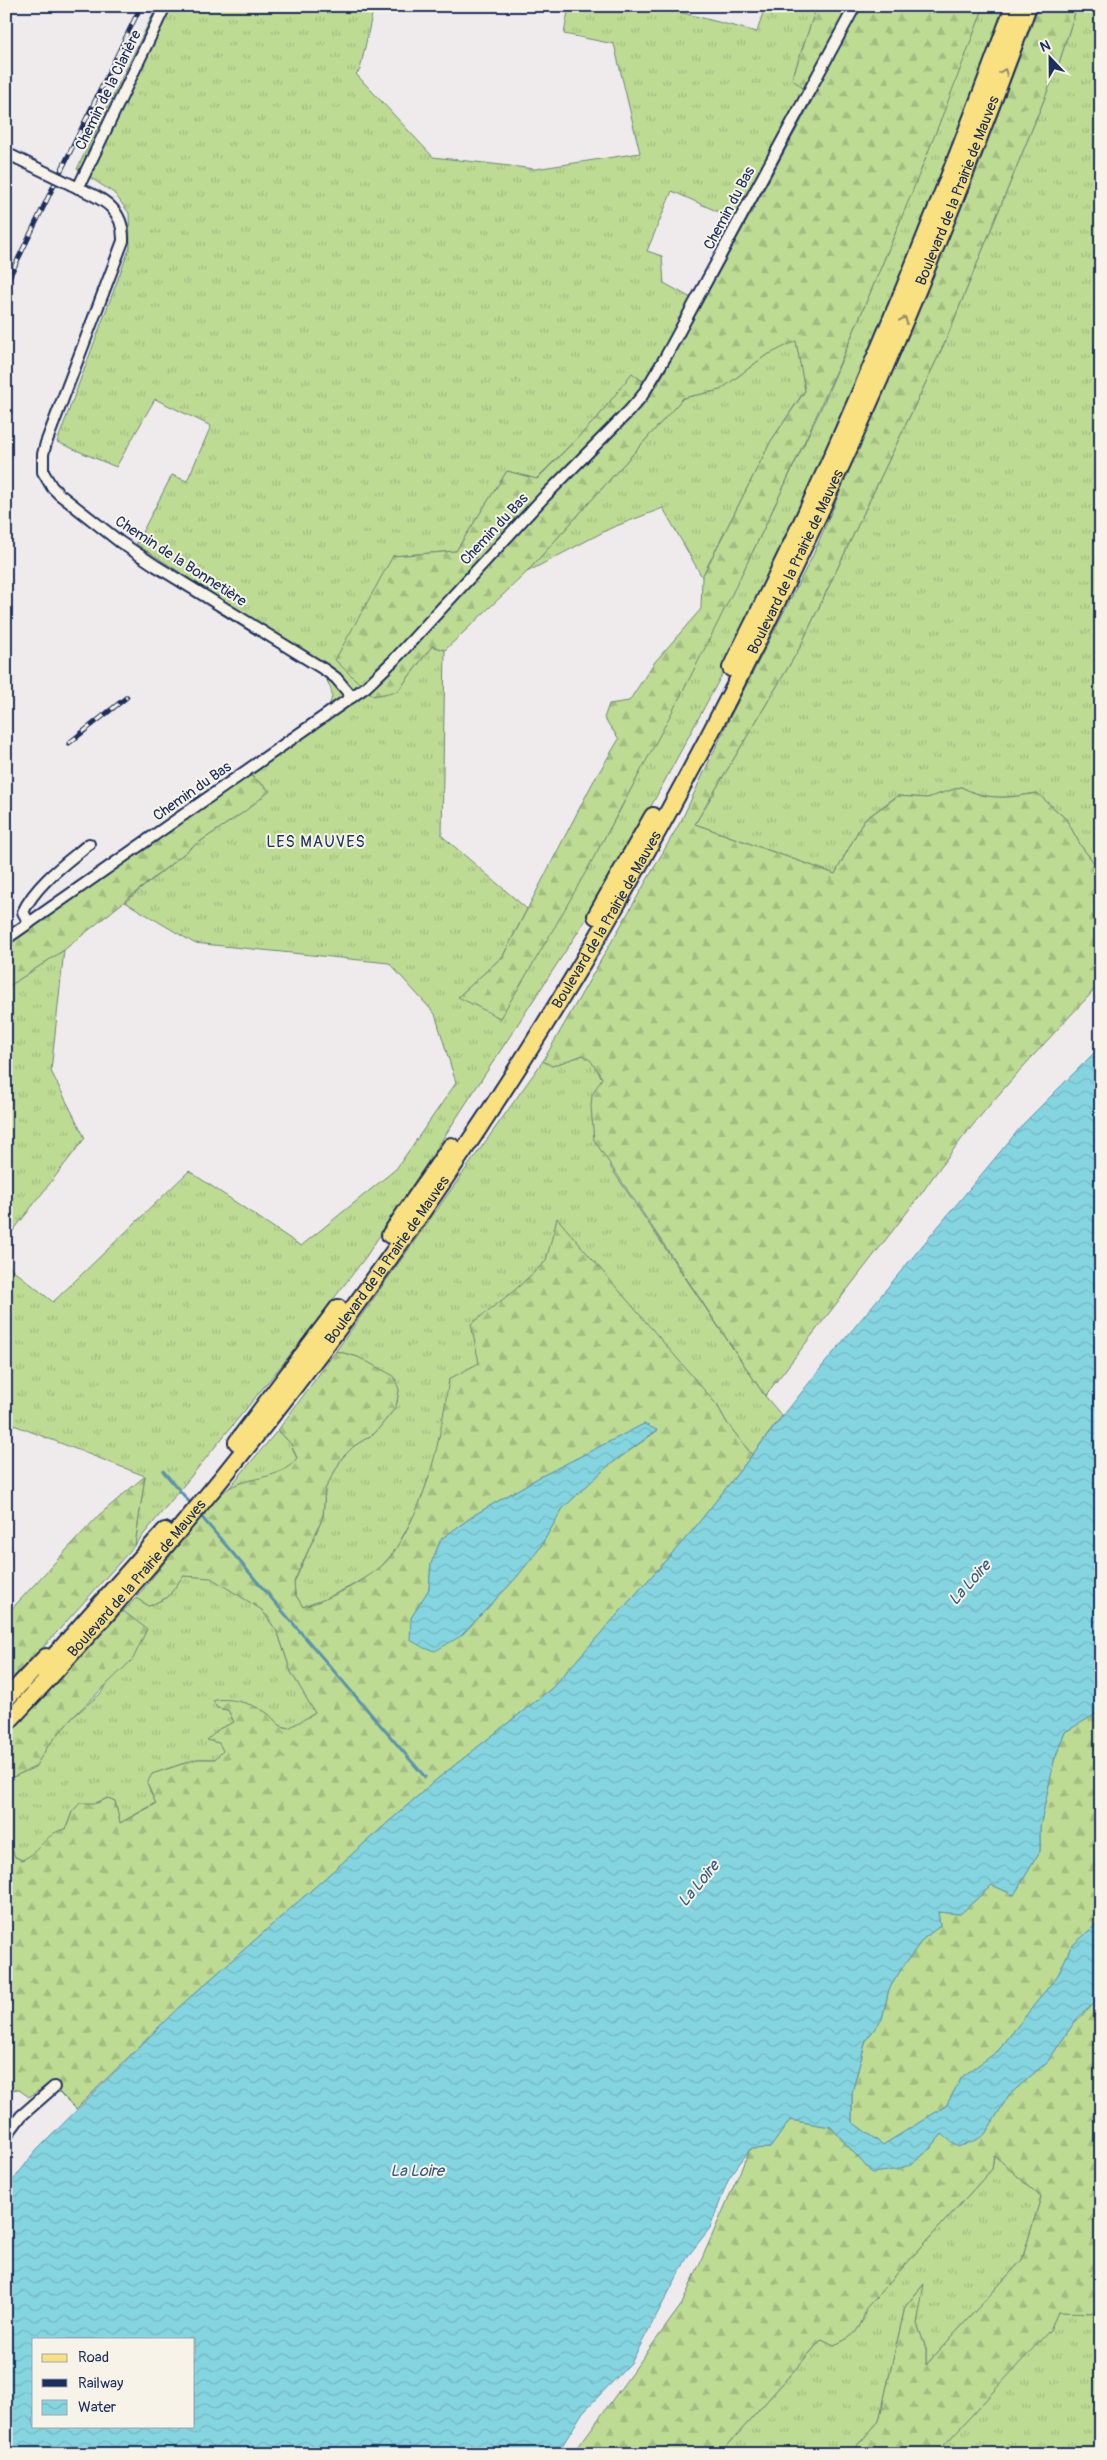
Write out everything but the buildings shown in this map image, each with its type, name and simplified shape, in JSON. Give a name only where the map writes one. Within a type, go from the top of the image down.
[{"type":"main road","name":"Boulevard de la Prairie de Mauves","points":[[6,1709],[188,1503],[263,1408],[373,1261],[523,1037],[630,856],[693,744],[752,627],[864,388],[968,133],[1014,6]]},
{"type":"main road","name":"Boulevard de la Prairie de Mauves","points":[[6,1724],[113,1609],[198,1509],[274,1413],[424,1206],[572,980],[640,864],[704,746],[763,632],[818,516],[927,266],[1028,6]]},
{"type":"main road","points":[[6,1699],[107,1593],[119,1583]]},
{"type":"street","name":"Chemin de la Clarière","points":[[75,186],[165,6]]},
{"type":"street","name":"Chemin du Bas","points":[[6,939],[352,697],[394,660],[544,497],[642,396],[666,356],[855,6]]},
{"type":"street","name":"Chemin de la Bonnetière","points":[[6,153],[106,202],[118,215],[122,224],[123,242],[46,443],[43,464],[48,481],[59,494],[120,542],[297,650],[336,678],[352,697]]},
{"type":"street","points":[[29,923],[23,912],[31,899],[56,872],[89,844]]},
{"type":"street","points":[[6,2136],[20,2116],[54,2087]]},
{"type":"green space","points":[[157,6],[374,6],[360,70],[356,74],[433,157],[535,169],[640,153],[614,44],[564,34],[569,6],[656,6],[757,32],[765,6],[817,6],[792,79],[814,97],[745,224],[672,191],[647,251],[662,256],[664,283],[702,304],[657,387],[632,374],[598,417],[536,479],[507,471],[456,551],[393,556],[398,691],[432,646],[445,650],[442,836],[527,909],[503,956],[459,996],[500,1018],[618,814],[756,545],[824,402],[891,243],[984,6],[1009,6],[898,294],[733,654],[642,823],[589,915],[365,1258],[294,1350],[135,1545],[145,1476],[6,1422],[6,1264],[53,1302],[189,1171],[301,1246],[396,1169],[456,1083],[435,1014],[389,963],[194,943],[125,902],[192,847],[244,812],[267,788],[241,768],[315,718],[329,704],[332,695],[325,677],[216,611],[220,598],[136,544],[172,475],[187,481],[211,426],[155,399],[116,467],[57,442],[130,247],[129,213],[114,193],[77,169]]},
{"type":"green space","points":[[817,6],[984,6],[909,200],[828,390],[785,485],[740,578],[645,763],[575,892],[500,1018],[458,997],[503,956],[592,784],[619,739],[604,718],[609,704],[629,701],[654,663],[701,609],[702,577],[771,441],[805,391],[796,341],[765,356],[720,390],[683,398],[527,572],[445,650],[432,646],[398,691],[373,696],[335,660],[393,556],[456,551],[507,471],[537,479],[598,417],[632,373],[641,380],[657,386],[814,97],[792,79]]},
{"type":"green space","points":[[1039,6],[1077,6],[1059,63],[945,342],[799,649],[695,824],[835,874],[864,820],[898,796],[927,798],[961,787],[980,795],[998,797],[1037,793],[1066,819],[1081,846],[1101,872],[1101,983],[1007,1085],[962,1138],[765,1396],[594,1140],[591,1107],[592,1095],[602,1078],[591,1061],[583,1055],[552,1066],[543,1061],[682,819],[732,713],[813,555],[975,175]]},
{"type":"green space","points":[[1077,6],[1101,6],[1101,872],[1081,846],[1066,819],[1037,793],[998,797],[980,795],[961,787],[927,798],[897,796],[864,820],[835,874],[695,824],[799,649],[945,342],[1059,63]]},
{"type":"green space","points":[[796,340],[805,390],[771,441],[702,577],[663,508],[611,528],[527,572],[683,398],[720,390],[765,356]]},
{"type":"green space","points":[[241,768],[270,791],[244,812],[192,847],[64,950],[6,988],[6,932]]},
{"type":"green space","points":[[64,950],[51,1071],[85,1138],[6,1240],[6,988]]},
{"type":"green space","points":[[583,1055],[591,1060],[602,1078],[611,1168],[765,1396],[782,1416],[752,1455],[727,1423],[717,1405],[546,1261],[515,1290],[440,1442],[419,1507],[394,1552],[379,1569],[351,1586],[323,1600],[303,1607],[295,1594],[294,1583],[323,1517],[325,1489],[342,1458],[354,1446],[375,1433],[396,1407],[399,1390],[358,1357],[336,1351],[543,1061],[552,1066]]},
{"type":"green space","points":[[557,1218],[717,1405],[727,1423],[752,1455],[693,1530],[551,1689],[436,1780],[178,2008],[76,2109],[50,2083],[29,2097],[19,2090],[6,2089],[6,1835],[15,1857],[22,1860],[28,1857],[48,1838],[66,1829],[72,1812],[80,1803],[97,1803],[108,1798],[115,1801],[120,1823],[156,1804],[147,1783],[152,1774],[197,1759],[215,1759],[223,1751],[219,1743],[207,1740],[219,1729],[234,1722],[228,1710],[217,1708],[213,1701],[233,1700],[248,1704],[267,1713],[278,1724],[289,1728],[315,1713],[291,1672],[278,1633],[262,1610],[211,1578],[183,1576],[168,1597],[149,1606],[136,1598],[214,1501],[225,1491],[237,1484],[283,1470],[297,1458],[291,1444],[278,1430],[336,1351],[358,1357],[394,1376],[399,1390],[396,1407],[375,1433],[354,1446],[342,1458],[325,1489],[323,1517],[294,1582],[295,1594],[303,1607],[342,1591],[378,1569],[400,1543],[422,1496],[439,1439],[449,1379],[479,1363],[471,1324],[515,1290],[546,1261]],"holes":[[[644,1424],[657,1431],[607,1467],[563,1508],[539,1549],[515,1579],[461,1636],[411,1618],[429,1589],[431,1564],[441,1539],[476,1514],[538,1478]]]},
{"type":"green space","points":[[278,1430],[291,1444],[297,1459],[275,1475],[229,1488]]},
{"type":"green space","points":[[145,1476],[135,1545],[6,1689],[6,1615],[99,1515]]},
{"type":"green space","points":[[183,1576],[211,1577],[262,1610],[278,1633],[291,1672],[316,1713],[289,1728],[278,1725],[267,1713],[214,1701],[217,1708],[228,1710],[234,1722],[219,1729],[208,1740],[219,1743],[224,1751],[215,1759],[197,1759],[152,1774],[150,1792],[156,1803],[120,1823],[115,1801],[108,1798],[72,1812],[66,1829],[47,1840],[32,1856],[22,1860],[15,1857],[6,1835],[8,1816],[6,1780],[35,1767],[48,1746],[73,1717],[100,1694],[146,1629],[123,1611],[136,1598],[149,1606],[168,1597]]},
{"type":"green space","points":[[123,1611],[147,1629],[133,1659],[73,1717],[48,1746],[35,1767],[6,1780],[6,1735]]},
{"type":"green space","points":[[1101,1711],[1101,1920],[1071,1947],[1058,1975],[998,2051],[962,2077],[946,2106],[883,2145],[852,2122],[852,2093],[866,2040],[882,2019],[889,1989],[923,1939],[940,1926],[938,1912],[960,1914],[992,1885],[1014,1895],[1040,1851],[1040,1827],[1054,1761],[1065,1732]]},
{"type":"green space","points":[[1101,1991],[1101,2267],[1091,2275],[1101,2281],[1101,2313],[1058,2312],[1050,2330],[936,2454],[850,2454],[879,2421],[905,2307],[924,2284],[917,2324],[926,2349],[926,2365],[1022,2260],[1041,2197],[994,2155],[992,2169],[866,2308],[856,2332],[834,2345],[822,2339],[720,2454],[573,2454],[682,2304],[750,2149],[770,2148],[790,2120],[831,2127],[872,2173],[930,2149],[942,2134],[964,2145],[985,2134],[1009,2095],[1048,2061],[1073,2024],[1094,2004]]},
{"type":"green space","points":[[994,2155],[1041,2197],[1022,2260],[926,2365],[926,2349],[917,2324],[923,2285],[905,2307],[879,2421],[850,2454],[720,2454],[822,2339],[834,2345],[856,2332],[866,2308],[992,2169]]},
{"type":"green space","points":[[1058,2312],[1101,2313],[1101,2454],[936,2454],[1049,2330]]},
{"type":"water","name":"La Loire","points":[[1101,1046],[1101,1711],[1065,1732],[1054,1761],[1040,1827],[1040,1851],[1014,1895],[992,1885],[960,1914],[938,1912],[940,1926],[923,1939],[889,1989],[882,2019],[866,2040],[852,2092],[852,2122],[883,2145],[946,2106],[962,2077],[998,2051],[1058,1975],[1071,1947],[1101,1920],[1101,1991],[1094,2004],[1078,2017],[1048,2061],[1009,2095],[985,2134],[978,2139],[958,2147],[942,2134],[926,2152],[905,2167],[872,2173],[831,2127],[790,2120],[770,2148],[750,2149],[729,2178],[710,2228],[688,2256],[631,2363],[583,2412],[557,2454],[6,2454],[6,2189],[36,2151],[178,2008],[436,1780],[551,1689],[693,1530],[824,1364],[1025,1122]]},
{"type":"water","points":[[644,1424],[657,1430],[607,1467],[563,1508],[539,1549],[515,1579],[461,1636],[435,1651],[424,1648],[410,1640],[411,1618],[429,1589],[431,1564],[441,1539],[476,1514],[538,1478]]},
{"type":"waterway","points":[[163,1471],[192,1505]]},
{"type":"waterway","points":[[199,1514],[425,1777]]},
{"type":"railway","points":[[6,284],[141,6]]},
{"type":"railway","points":[[69,743],[127,697]]},
{"type":"district","name":"LES MAUVES","points":[[316,841]]}]
